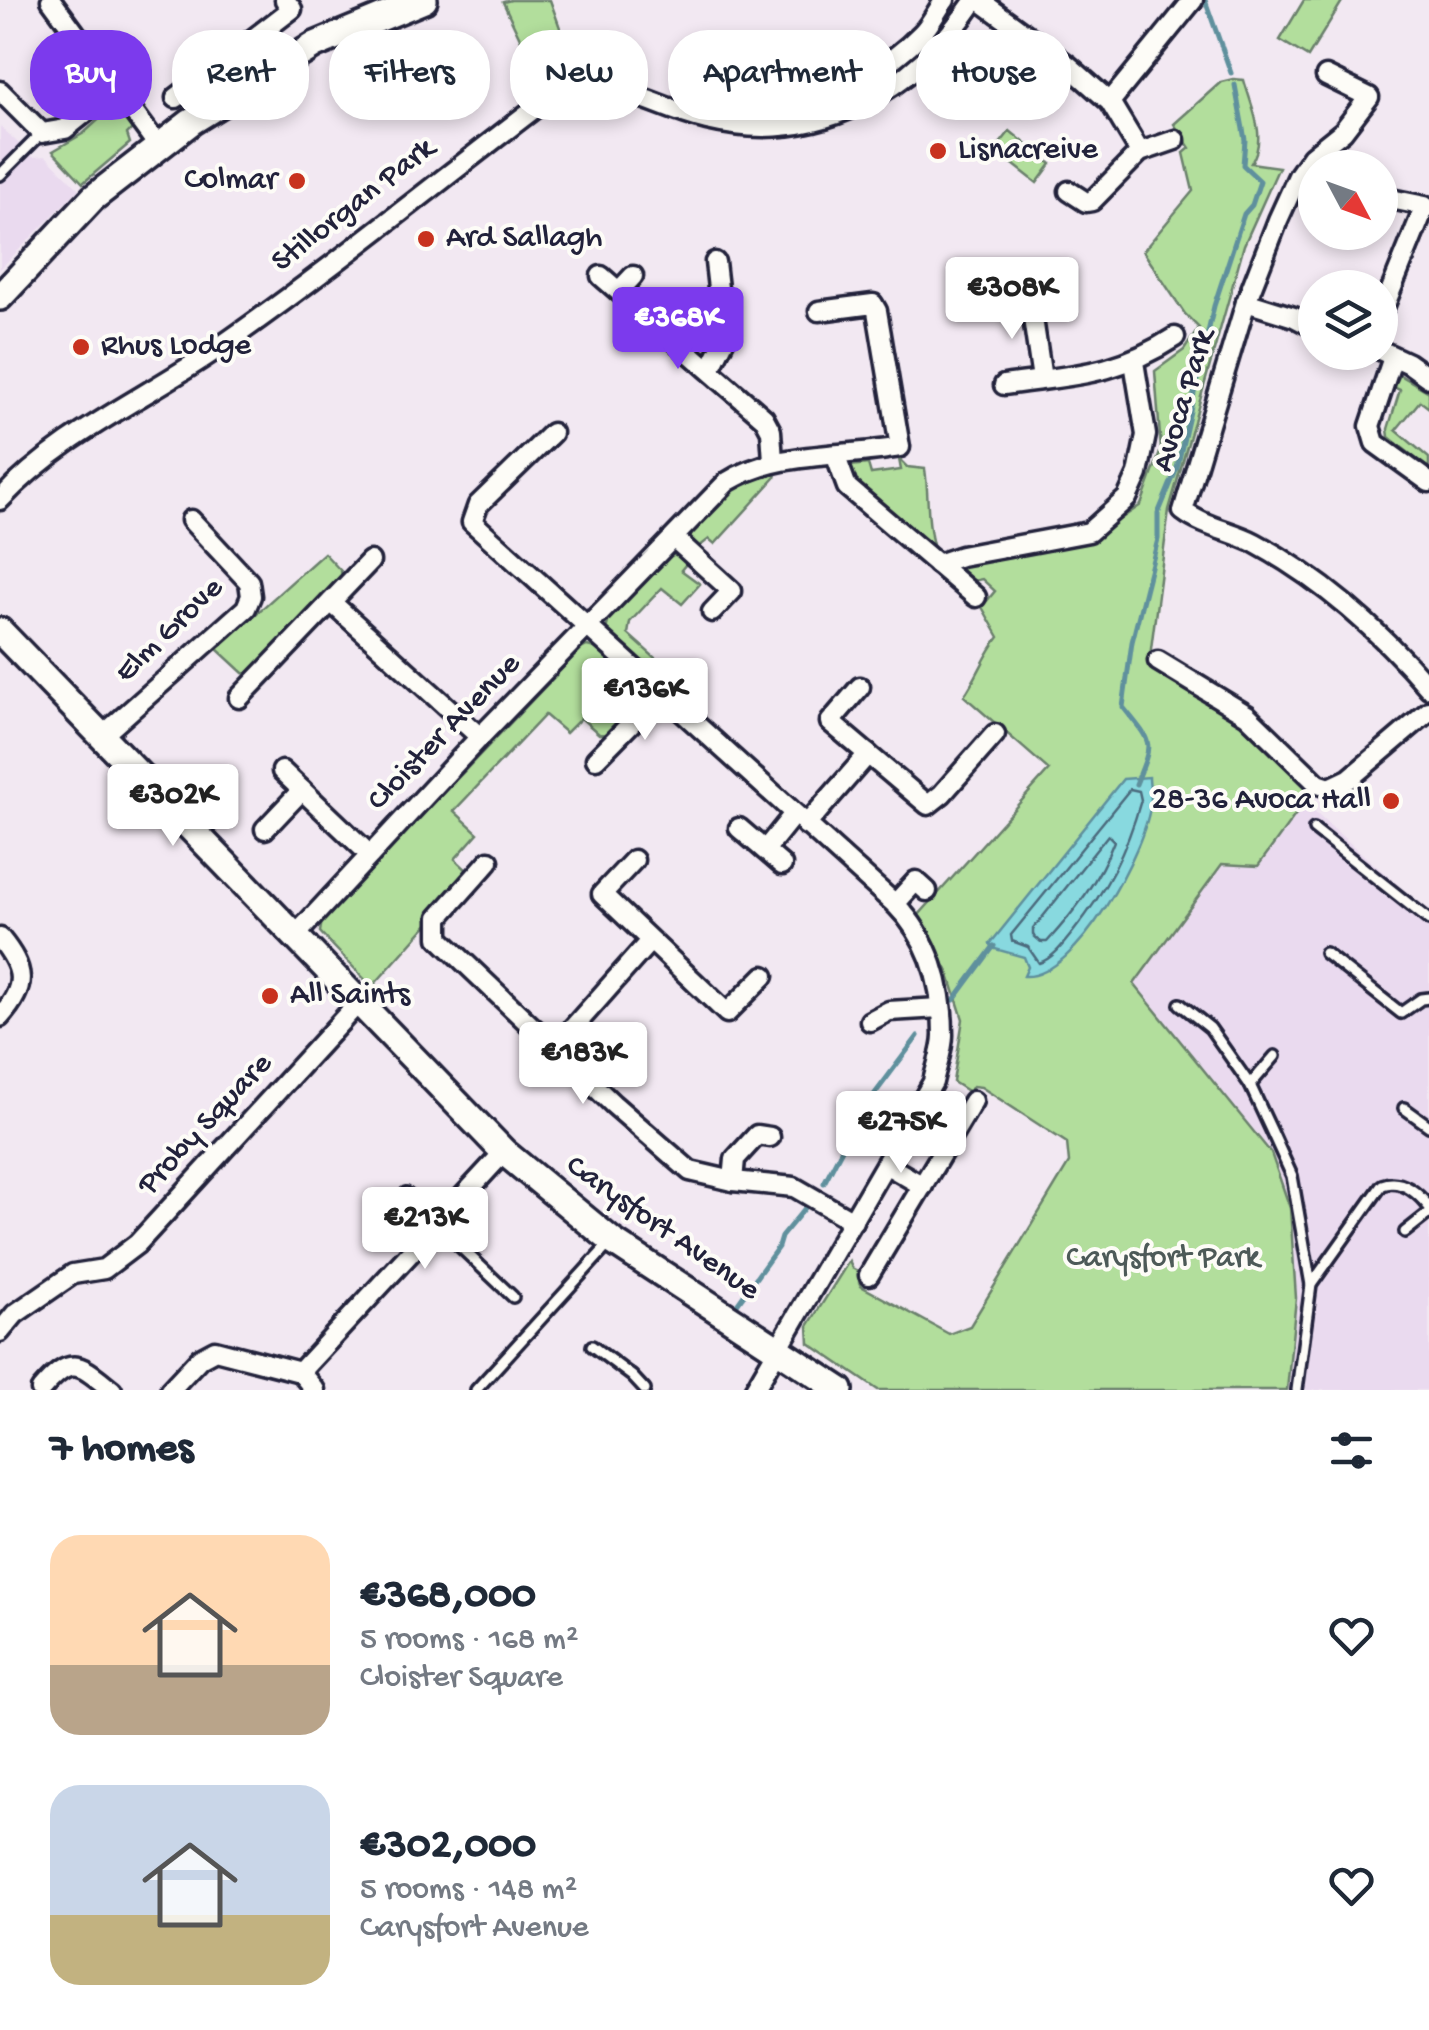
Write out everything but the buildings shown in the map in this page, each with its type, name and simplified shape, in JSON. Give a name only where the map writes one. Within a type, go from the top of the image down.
[{"type":"main road","points":[[0,297],[93,198],[159,147],[315,45],[424,0]]},
{"type":"main road","name":"Carysfort Avenue","points":[[0,631],[504,1152],[612,1241],[840,1390]]},
{"type":"street","points":[[265,30],[292,9],[285,0]]},
{"type":"street","points":[[896,53],[923,32],[944,0]]},
{"type":"street","points":[[977,0],[1068,65],[1110,102],[1140,152]]},
{"type":"street","name":"Stillorgan Park","points":[[0,500],[40,460],[83,430],[168,383],[275,309],[560,89],[587,84],[608,86],[706,120],[749,127],[790,126],[859,107],[898,82],[953,33],[977,0]]},
{"type":"street","points":[[57,2],[76,30]]},
{"type":"street","points":[[1110,102],[1191,2]]},
{"type":"street","name":"Avoca Park","points":[[1326,76],[1369,97],[1343,131],[1312,156],[1278,220],[1246,302],[1184,511],[1253,542],[1330,591],[1386,639],[1429,688]]},
{"type":"street","points":[[0,91],[42,133],[65,129],[76,120]]},
{"type":"street","points":[[139,120],[159,147]]},
{"type":"street","points":[[1068,191],[1086,202],[1092,201],[1140,152],[1174,140]]},
{"type":"street","points":[[1398,200],[1426,206],[1398,274]]},
{"type":"street","points":[[710,368],[724,341],[715,262]]},
{"type":"street","points":[[601,276],[764,418],[771,431],[773,461]]},
{"type":"street","points":[[619,291],[633,276]]},
{"type":"street","points":[[1030,298],[1042,379]]},
{"type":"street","name":"Avoca Park","points":[[1246,302],[1298,319]]},
{"type":"street","name":"Cloister Avenue","points":[[294,936],[480,737],[728,482],[746,470],[773,461],[836,457],[900,446],[877,310],[873,304],[820,311]]},
{"type":"street","points":[[1004,384],[1089,374],[1134,362],[1176,338]]},
{"type":"street","points":[[1398,360],[1429,378]]},
{"type":"street","points":[[936,564],[1089,532],[1127,498],[1138,474],[1146,434],[1134,362]]},
{"type":"street","points":[[1382,370],[1370,426],[1375,442],[1429,482]]},
{"type":"street","points":[[552,433],[478,505],[472,522],[895,904],[930,955],[940,984],[944,1037],[933,1082],[754,1390]]},
{"type":"street","points":[[836,457],[847,487],[976,598]]},
{"type":"street","name":"Elm Grove","points":[[102,736],[246,608],[251,596],[249,582],[191,520]]},
{"type":"street","points":[[675,538],[732,591],[712,612]]},
{"type":"street","points":[[238,698],[370,561]]},
{"type":"street","points":[[331,602],[480,737]]},
{"type":"street","points":[[1158,661],[1247,715],[1318,784],[1330,788],[1350,779],[1429,712]]},
{"type":"street","points":[[860,687],[830,722],[928,805],[995,734]]},
{"type":"street","points":[[596,759],[661,693]]},
{"type":"street","points":[[765,850],[868,754]]},
{"type":"street","points":[[282,771],[370,855]]},
{"type":"street","points":[[265,829],[302,790]]},
{"type":"street","points":[[739,828],[782,865]]},
{"type":"street","points":[[489,860],[439,917],[439,938],[690,1171],[733,1182],[794,1187],[853,1221]]},
{"type":"street","points":[[634,860],[602,894],[727,1013],[764,976]]},
{"type":"street","points":[[895,904],[915,880]]},
{"type":"street","points":[[0,938],[19,962],[20,981],[16,1000],[0,1016]]},
{"type":"street","points":[[555,1048],[649,942]]},
{"type":"street","name":"Proby Square","points":[[0,1332],[14,1314],[73,1274],[104,1270],[137,1244],[360,1002]]},
{"type":"street","points":[[870,1021],[889,1012],[940,1008]]},
{"type":"street","points":[[870,1275],[972,1101]]},
{"type":"street","points":[[733,1182],[735,1159],[757,1135],[770,1137]]},
{"type":"street","points":[[306,1366],[504,1152]]},
{"type":"street","points":[[887,1164],[922,1186]]},
{"type":"street","points":[[170,1390],[200,1358],[215,1350],[306,1366]]},
{"type":"street","points":[[41,1390],[61,1368],[72,1365],[83,1367],[112,1390]]},
{"type":"street","points":[[306,1366],[314,1390]]},
{"type":"lane","points":[[0,176],[42,133]]},
{"type":"lane","points":[[1314,829],[1429,920]]},
{"type":"lane","points":[[1325,953],[1402,1013],[1421,999],[1429,998]]},
{"type":"lane","points":[[1180,1004],[1210,1028],[1250,1085],[1292,1176],[1311,1285],[1297,1390]]},
{"type":"lane","points":[[1250,1085],[1275,1056]]},
{"type":"lane","points":[[1404,1108],[1429,1126]]},
{"type":"lane","points":[[1311,1285],[1382,1185],[1400,1183],[1420,1196],[1429,1210],[1405,1232]]},
{"type":"lane","points":[[406,1193],[513,1298]]},
{"type":"lane","points":[[476,1390],[612,1241]]},
{"type":"lane","points":[[592,1346],[645,1390]]},
{"type":"shaded area","points":[[0,126],[33,157],[46,156],[79,189],[0,269]]},
{"type":"shaded area","points":[[1304,803],[1429,912],[1429,1390],[1287,1390],[1296,1298],[1134,984],[1222,863],[1258,865]]},
{"type":"green space","points":[[550,0],[561,30],[516,30],[503,2]]},
{"type":"green space","points":[[1304,0],[1343,0],[1308,57],[1280,40]]},
{"type":"green space","name":"Carysfort Park","points":[[1244,80],[1256,122],[1258,143],[1251,163],[1279,167],[1244,245],[1169,510],[1149,664],[1241,719],[1309,787],[1304,803],[1258,866],[1222,864],[1134,984],[1271,1153],[1290,1208],[1296,1298],[1287,1390],[878,1390],[809,1343],[808,1326],[849,1261],[852,1268],[863,1274],[861,1286],[949,1334],[970,1326],[1069,1163],[1067,1143],[981,1087],[973,1086],[969,1092],[953,1082],[963,1019],[948,972],[918,916],[1049,770],[964,696],[999,637],[982,607],[995,591],[982,579],[968,582],[960,574],[961,569],[971,562],[1088,541],[1141,505],[1161,450],[1155,371],[1184,350],[1199,328],[1185,314],[1143,251],[1193,191],[1184,153],[1190,148],[1174,124],[1221,82]]},
{"type":"green space","points":[[98,120],[129,120],[134,127],[127,134],[130,143],[83,183],[53,151]]},
{"type":"green space","points":[[1010,131],[1051,164],[1037,183],[995,150]]},
{"type":"green space","points":[[1400,375],[1429,392],[1429,408],[1420,401],[1396,430],[1429,458],[1429,469],[1389,437],[1400,390],[1393,387]]},
{"type":"green space","points":[[899,459],[907,467],[925,469],[933,545],[917,537],[849,478],[850,466],[868,464],[871,474],[901,470]]},
{"type":"green space","points":[[777,470],[775,478],[715,544],[709,539],[699,547],[690,540],[692,532],[744,479]]},
{"type":"green space","points":[[324,553],[341,571],[343,581],[251,675],[243,673],[217,649]]},
{"type":"green space","points":[[677,554],[686,564],[681,570],[700,584],[682,604],[662,588],[630,622],[628,634],[671,672],[661,683],[606,630],[609,619],[670,556]]},
{"type":"green space","points":[[587,646],[595,648],[641,686],[643,701],[611,735],[599,734],[581,718],[566,733],[545,715],[454,811],[478,833],[455,859],[468,871],[372,987],[320,932],[322,920]]},
{"type":"water","points":[[1149,777],[1151,801],[1147,822],[1106,907],[1065,957],[1044,972],[1024,976],[1028,967],[1024,957],[990,944],[1123,779]]},
{"type":"waterway","points":[[1205,0],[1231,73]]},
{"type":"waterway","points":[[1136,784],[1148,743],[1123,707],[1132,642],[1158,539],[1158,514],[1177,468],[1214,306],[1244,214],[1252,205],[1260,181],[1243,165],[1245,140],[1235,85]]},
{"type":"waterway","points":[[954,1000],[994,946]]},
{"type":"waterway","points":[[824,1183],[862,1111],[918,1036]]},
{"type":"waterway","points":[[732,1311],[805,1208]]},
{"type":"place","name":"Lisnacreive","points":[[938,151]]},
{"type":"place","name":"Colmar","points":[[297,181]]},
{"type":"place","name":"Ard Sallagh","points":[[426,239]]},
{"type":"place","name":"Rhus Lodge","points":[[81,347]]},
{"type":"place","name":"28-36 Avoca Hall","points":[[1391,801]]},
{"type":"place","name":"All Saints","points":[[270,996]]}]
